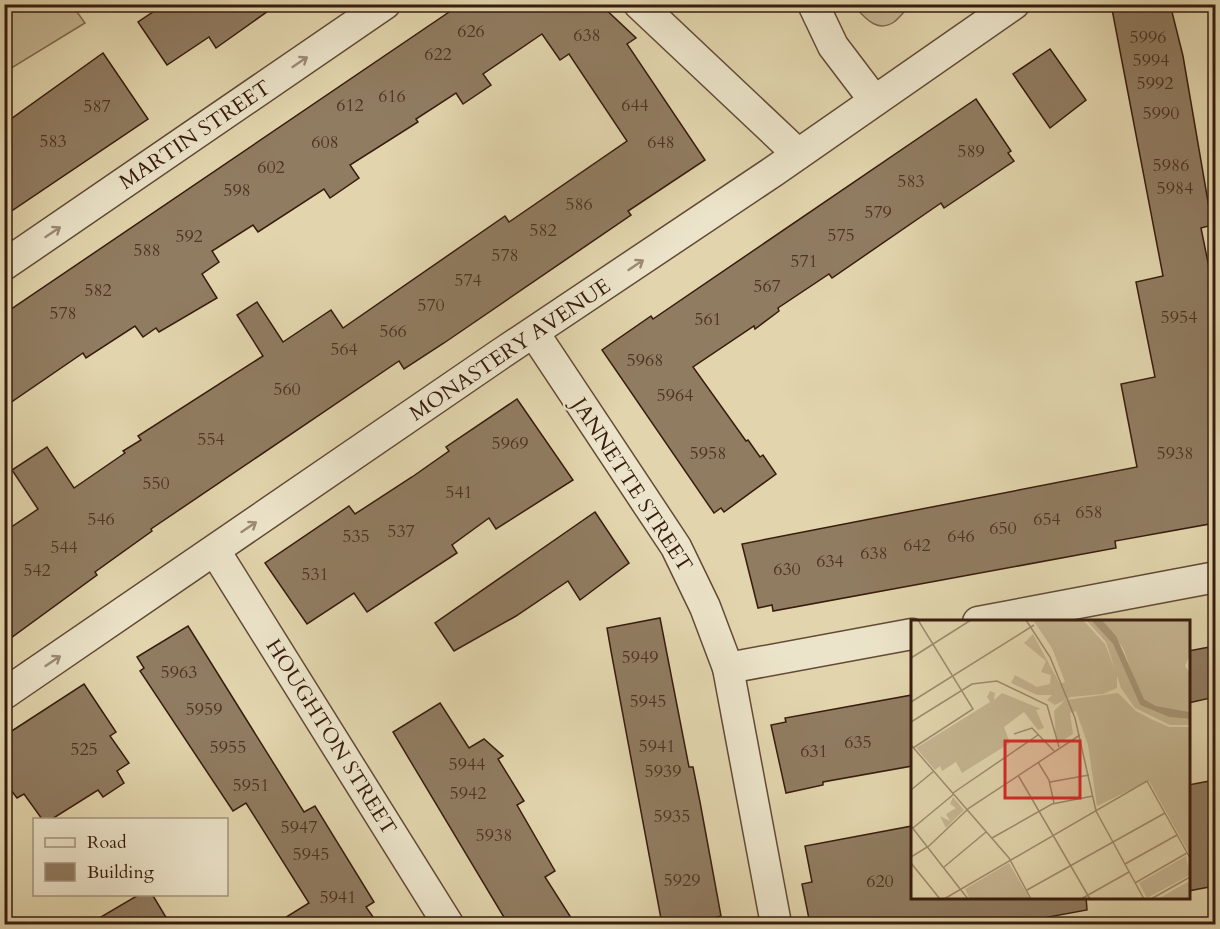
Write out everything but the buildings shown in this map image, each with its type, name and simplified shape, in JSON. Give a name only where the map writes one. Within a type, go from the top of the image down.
[{"type":"street","name":"MARTIN STREET","points":[[4,265],[385,4]]},
{"type":"street","points":[[639,4],[798,154]]},
{"type":"street","points":[[813,4],[832,46],[874,100]]},
{"type":"street","name":"MONASTERY AVENUE","points":[[4,694],[798,154],[1014,4]]},
{"type":"street","name":"JANNETTE STREET","points":[[534,333],[676,547],[705,607],[728,668],[776,924]]},
{"type":"street","name":"HOUGHTON STREET","points":[[215,551],[448,924]]},
{"type":"street","points":[[983,620],[1215,577]]},
{"type":"street","points":[[728,668],[911,634]]},
{"type":"shaded area","points":[[5,4],[72,5],[85,23],[5,72]]},
{"type":"shaded area","points":[[853,5],[912,5],[894,22],[882,26],[871,22]]}]
